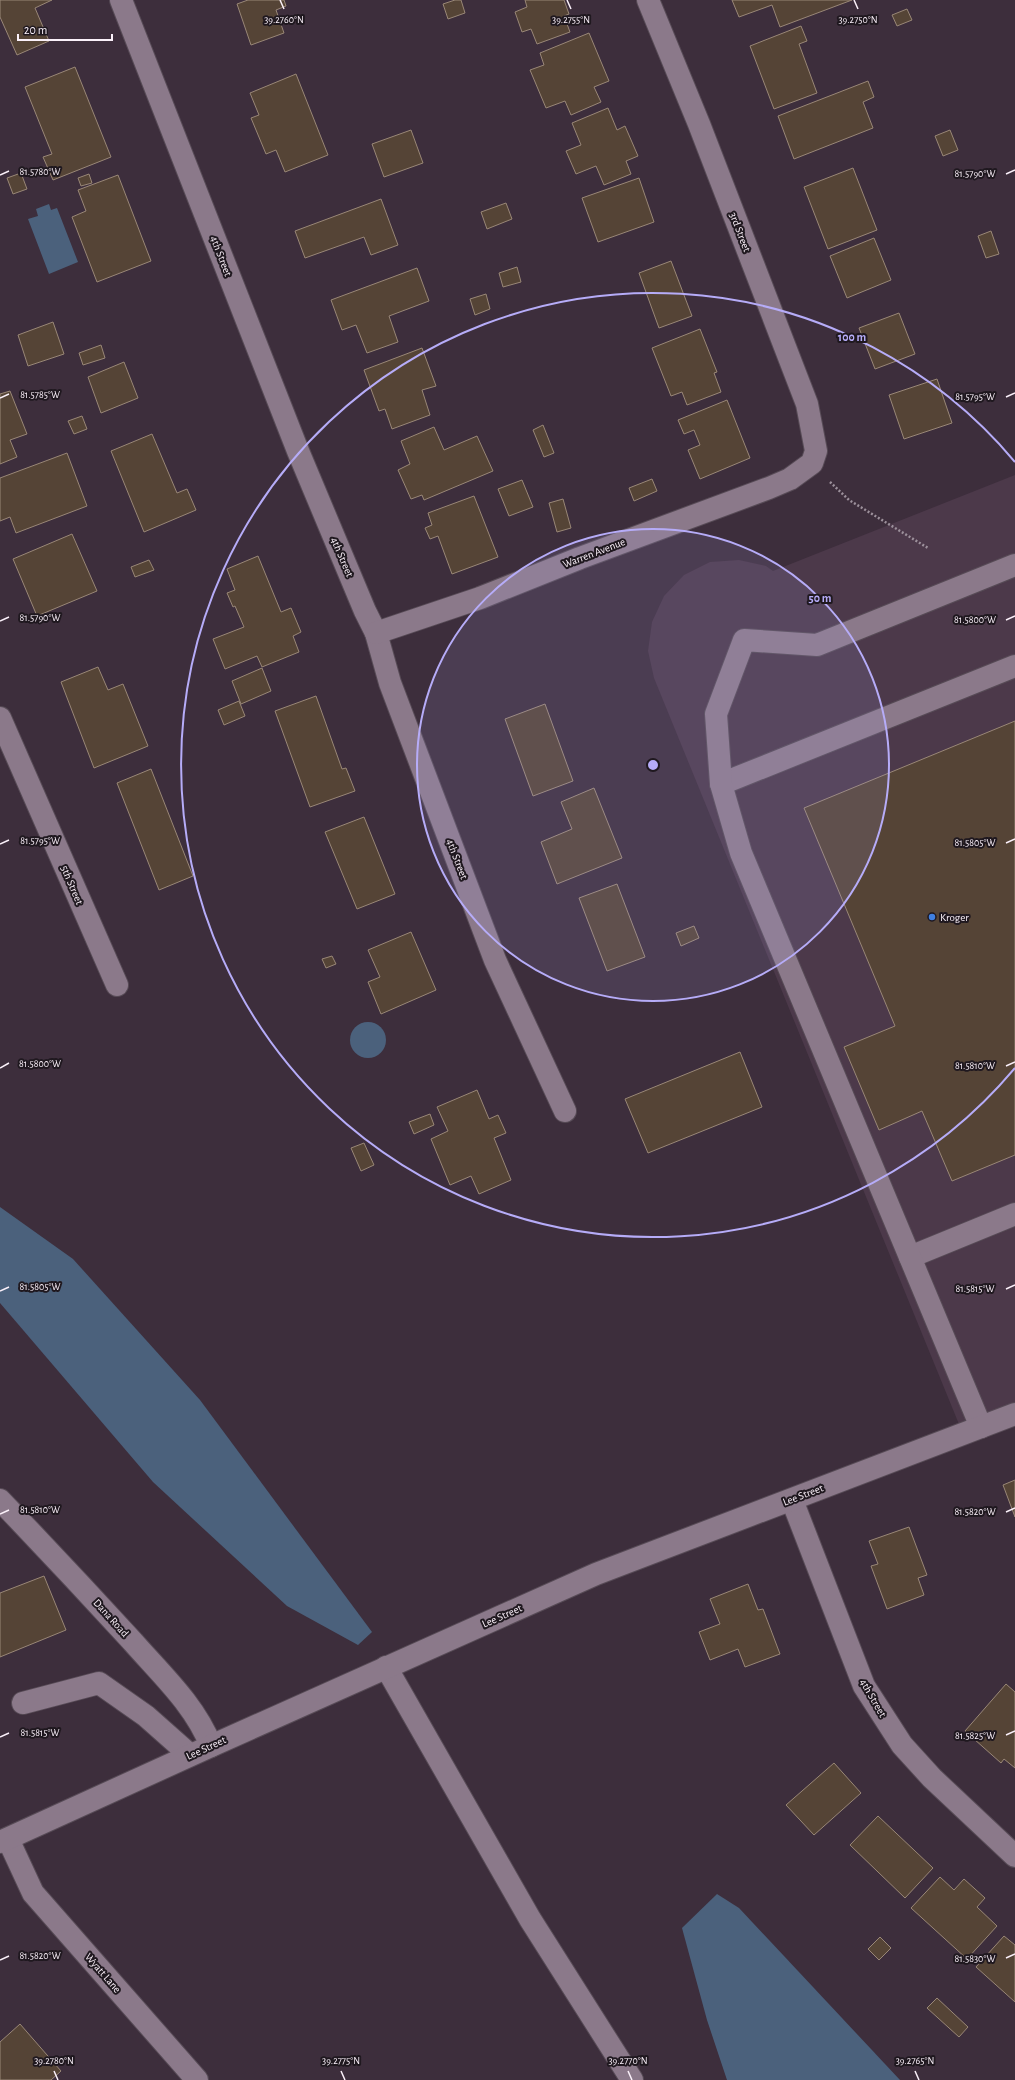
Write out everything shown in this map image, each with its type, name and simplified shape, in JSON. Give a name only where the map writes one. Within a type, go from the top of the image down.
[{"type":"street","name":"4th Street","points":[[121,0],[298,451],[365,611],[376,633],[390,682],[495,960],[565,1111]]},
{"type":"street","name":"3rd Street","points":[[648,0],[699,124],[807,404],[816,451],[810,464]]},
{"type":"street","name":"Warren Avenue","points":[[376,633],[480,598],[580,558],[769,488],[790,479],[810,464]]},
{"type":"street","points":[[981,1427],[741,853],[721,784],[716,714],[744,640],[817,645],[1015,565]]},
{"type":"street","points":[[721,784],[1015,666]]},
{"type":"street","name":"5th Street","points":[[0,718],[117,985]]},
{"type":"street","points":[[910,1257],[1015,1214]]},
{"type":"street","name":"Lee Street","points":[[4,1841],[190,1755],[596,1574],[1015,1414]]},
{"type":"street","name":"Dana Road","points":[[0,1500],[79,1583],[182,1696],[206,1734],[210,1746]]},
{"type":"street","name":"4th Street","points":[[792,1500],[864,1686],[902,1745],[937,1783],[1015,1856]]},
{"type":"street","points":[[386,1667],[530,1920],[632,2080]]},
{"type":"street","points":[[23,1703],[99,1683],[146,1716],[190,1755]]},
{"type":"street","name":"Wyatt Lane","points":[[4,1841],[33,1893],[197,2080]]},
{"type":"path","points":[[810,464],[849,500],[928,548]]},
{"type":"shaded area","points":[[1015,475],[1015,1413],[963,1434],[654,678],[648,651],[652,622],[664,596],[684,575],[710,562],[739,560],[766,566],[773,571]]},
{"type":"water","points":[[49,204],[51,210],[57,208],[78,262],[49,274],[28,219],[38,216],[36,209]]},
{"type":"water","points":[[372,1022],[381,1027],[385,1033],[385,1047],[381,1053],[372,1058],[364,1058],[355,1053],[351,1047],[350,1036],[355,1027],[361,1023]]},
{"type":"water","points":[[0,1207],[73,1259],[200,1400],[372,1632],[358,1645],[287,1606],[153,1482],[0,1303]]},
{"type":"water","points":[[717,1894],[739,1908],[900,2080],[727,2080],[707,2020],[682,1928]]},
{"type":"building","points":[[0,0],[52,0],[35,8],[49,41],[17,55],[0,17]]},
{"type":"building","points":[[248,0],[284,0],[286,6],[276,10],[284,33],[251,45],[237,4]]},
{"type":"building","points":[[455,0],[461,0],[465,13],[448,19],[443,4]]},
{"type":"building","points":[[525,0],[564,0],[569,14],[564,16],[570,32],[537,44],[531,29],[522,32],[515,12],[527,7]]},
{"type":"building","points":[[732,0],[852,0],[780,27],[772,5],[739,17]]},
{"type":"building","points":[[907,9],[912,20],[897,26],[892,15]]},
{"type":"building","points":[[801,26],[807,41],[799,44],[817,93],[774,109],[750,46]]},
{"type":"building","points":[[589,33],[609,81],[594,87],[601,102],[571,115],[565,101],[546,108],[530,70],[544,65],[540,53]]},
{"type":"building","points":[[75,67],[111,157],[53,180],[43,157],[52,154],[25,87]]},
{"type":"building","points":[[296,74],[328,155],[285,172],[276,150],[266,154],[251,118],[259,115],[250,93]]},
{"type":"building","points":[[868,81],[874,97],[863,102],[873,128],[794,159],[778,116]]},
{"type":"building","points":[[608,108],[617,130],[625,126],[638,156],[626,161],[631,174],[604,185],[596,166],[576,174],[566,151],[581,145],[572,123]]},
{"type":"building","points":[[411,130],[423,163],[384,177],[372,144]]},
{"type":"building","points":[[950,130],[958,150],[943,156],[935,136]]},
{"type":"building","points":[[853,168],[877,230],[828,249],[804,187]]},
{"type":"building","points":[[21,173],[27,189],[13,194],[7,178]]},
{"type":"building","points":[[89,174],[92,183],[81,186],[78,178]]},
{"type":"building","points":[[118,175],[151,261],[97,282],[72,217],[86,211],[78,190]]},
{"type":"building","points":[[639,178],[654,222],[598,242],[582,198]]},
{"type":"building","points":[[381,199],[398,245],[371,255],[364,237],[305,258],[295,231]]},
{"type":"building","points":[[506,203],[512,219],[487,229],[481,212]]},
{"type":"building","points":[[991,231],[999,254],[986,258],[978,236]]},
{"type":"building","points":[[874,238],[891,280],[847,298],[830,256]]},
{"type":"building","points":[[671,261],[692,316],[659,328],[639,273]]},
{"type":"building","points":[[517,267],[521,282],[503,287],[499,273]]},
{"type":"building","points":[[417,268],[429,301],[389,316],[398,342],[367,353],[356,325],[342,330],[331,300]]},
{"type":"building","points":[[486,294],[490,309],[475,315],[470,299]]},
{"type":"building","points":[[899,313],[915,354],[875,369],[859,328]]},
{"type":"building","points":[[53,322],[64,354],[28,366],[18,335]]},
{"type":"building","points":[[700,329],[717,372],[714,373],[721,392],[687,405],[682,392],[671,396],[652,348]]},
{"type":"building","points":[[101,345],[105,358],[83,365],[79,353]]},
{"type":"building","points":[[422,348],[436,386],[422,390],[430,415],[392,429],[385,409],[379,411],[364,370]]},
{"type":"building","points":[[124,362],[138,398],[101,413],[88,377]]},
{"type":"building","points":[[937,379],[952,423],[904,439],[889,395]]},
{"type":"building","points":[[10,391],[27,434],[10,440],[17,457],[0,464],[0,394]]},
{"type":"building","points":[[727,400],[750,458],[700,479],[688,450],[700,445],[694,430],[684,434],[678,420]]},
{"type":"building","points":[[82,416],[87,429],[74,434],[68,421]]},
{"type":"building","points":[[543,425],[554,453],[544,457],[533,430]]},
{"type":"building","points":[[434,427],[444,450],[477,436],[493,471],[424,500],[422,495],[411,499],[398,470],[410,464],[401,441]]},
{"type":"building","points":[[152,434],[177,493],[187,489],[196,510],[144,532],[111,451]]},
{"type":"building","points":[[67,453],[87,506],[16,533],[10,517],[0,521],[0,478]]},
{"type":"building","points":[[652,479],[657,491],[634,501],[629,488]]},
{"type":"building","points":[[522,480],[533,507],[509,516],[498,489]]},
{"type":"building","points":[[474,496],[498,557],[452,574],[438,536],[430,539],[425,528],[432,525],[428,513]]},
{"type":"building","points":[[563,499],[571,528],[557,532],[549,503]]},
{"type":"building","points":[[72,534],[97,591],[37,616],[13,559]]},
{"type":"building","points":[[258,556],[281,612],[291,608],[301,632],[293,636],[299,652],[262,667],[257,656],[225,669],[213,639],[244,627],[235,606],[233,607],[227,593],[235,590],[227,569]]},
{"type":"building","points":[[149,560],[154,570],[135,577],[131,567]]},
{"type":"building","points":[[98,667],[108,690],[123,684],[148,746],[94,768],[61,682]]},
{"type":"building","points":[[262,668],[271,691],[241,704],[232,681]]},
{"type":"building","points":[[316,696],[342,769],[346,768],[355,791],[310,807],[275,711]]},
{"type":"building","points":[[239,701],[245,716],[224,725],[218,710]]},
{"type":"building","points":[[545,704],[573,781],[533,796],[505,719]]},
{"type":"building","name":"Kroger","points":[[1015,721],[1015,1155],[952,1181],[922,1111],[879,1130],[844,1047],[895,1026],[804,808]]},
{"type":"building","points":[[151,769],[193,876],[159,890],[117,783]]},
{"type":"building","points":[[594,788],[622,858],[557,884],[541,842],[572,829],[561,802]]},
{"type":"building","points":[[364,817],[395,894],[357,909],[325,832]]},
{"type":"building","points":[[617,884],[645,957],[607,971],[579,898]]},
{"type":"building","points":[[694,926],[699,938],[681,946],[676,933]]},
{"type":"building","points":[[411,932],[436,990],[381,1014],[368,982],[380,977],[368,950]]},
{"type":"building","points":[[332,956],[336,964],[326,968],[322,959]]},
{"type":"building","points":[[740,1052],[762,1107],[648,1153],[625,1099]]},
{"type":"building","points":[[477,1090],[489,1119],[498,1115],[506,1133],[494,1138],[511,1180],[479,1194],[471,1176],[450,1185],[431,1139],[448,1131],[437,1107]]},
{"type":"building","points":[[430,1114],[434,1125],[414,1134],[409,1122]]},
{"type":"building","points":[[364,1143],[374,1165],[361,1171],[351,1148]]},
{"type":"building","points":[[1015,1480],[1015,1517],[1003,1485]]},
{"type":"building","points":[[909,1527],[927,1575],[918,1578],[924,1595],[887,1609],[871,1566],[878,1564],[869,1541]]},
{"type":"building","points":[[44,1576],[66,1630],[0,1657],[0,1593]]},
{"type":"building","points":[[748,1584],[758,1610],[763,1609],[780,1654],[745,1667],[738,1649],[710,1660],[699,1632],[720,1624],[710,1599]]},
{"type":"building","points":[[1006,1684],[1015,1692],[1015,1768],[1004,1759],[1001,1763],[965,1731]]},
{"type":"building","points":[[834,1763],[861,1793],[814,1835],[786,1805]]},
{"type":"building","points":[[878,1816],[933,1868],[905,1898],[850,1845]]},
{"type":"building","points":[[940,1877],[954,1890],[964,1879],[985,1898],[977,1907],[997,1926],[967,1959],[911,1908]]},
{"type":"building","points":[[1004,1936],[1015,1945],[1015,2002],[976,1967]]},
{"type":"building","points":[[880,1937],[891,1948],[879,1960],[868,1949]]},
{"type":"building","points":[[937,1998],[968,2027],[959,2037],[927,2008]]},
{"type":"building","points":[[20,2024],[61,2071],[51,2080],[0,2080],[0,2042]]},
{"type":"place","name":"Kroger","points":[[932,917]]}]
